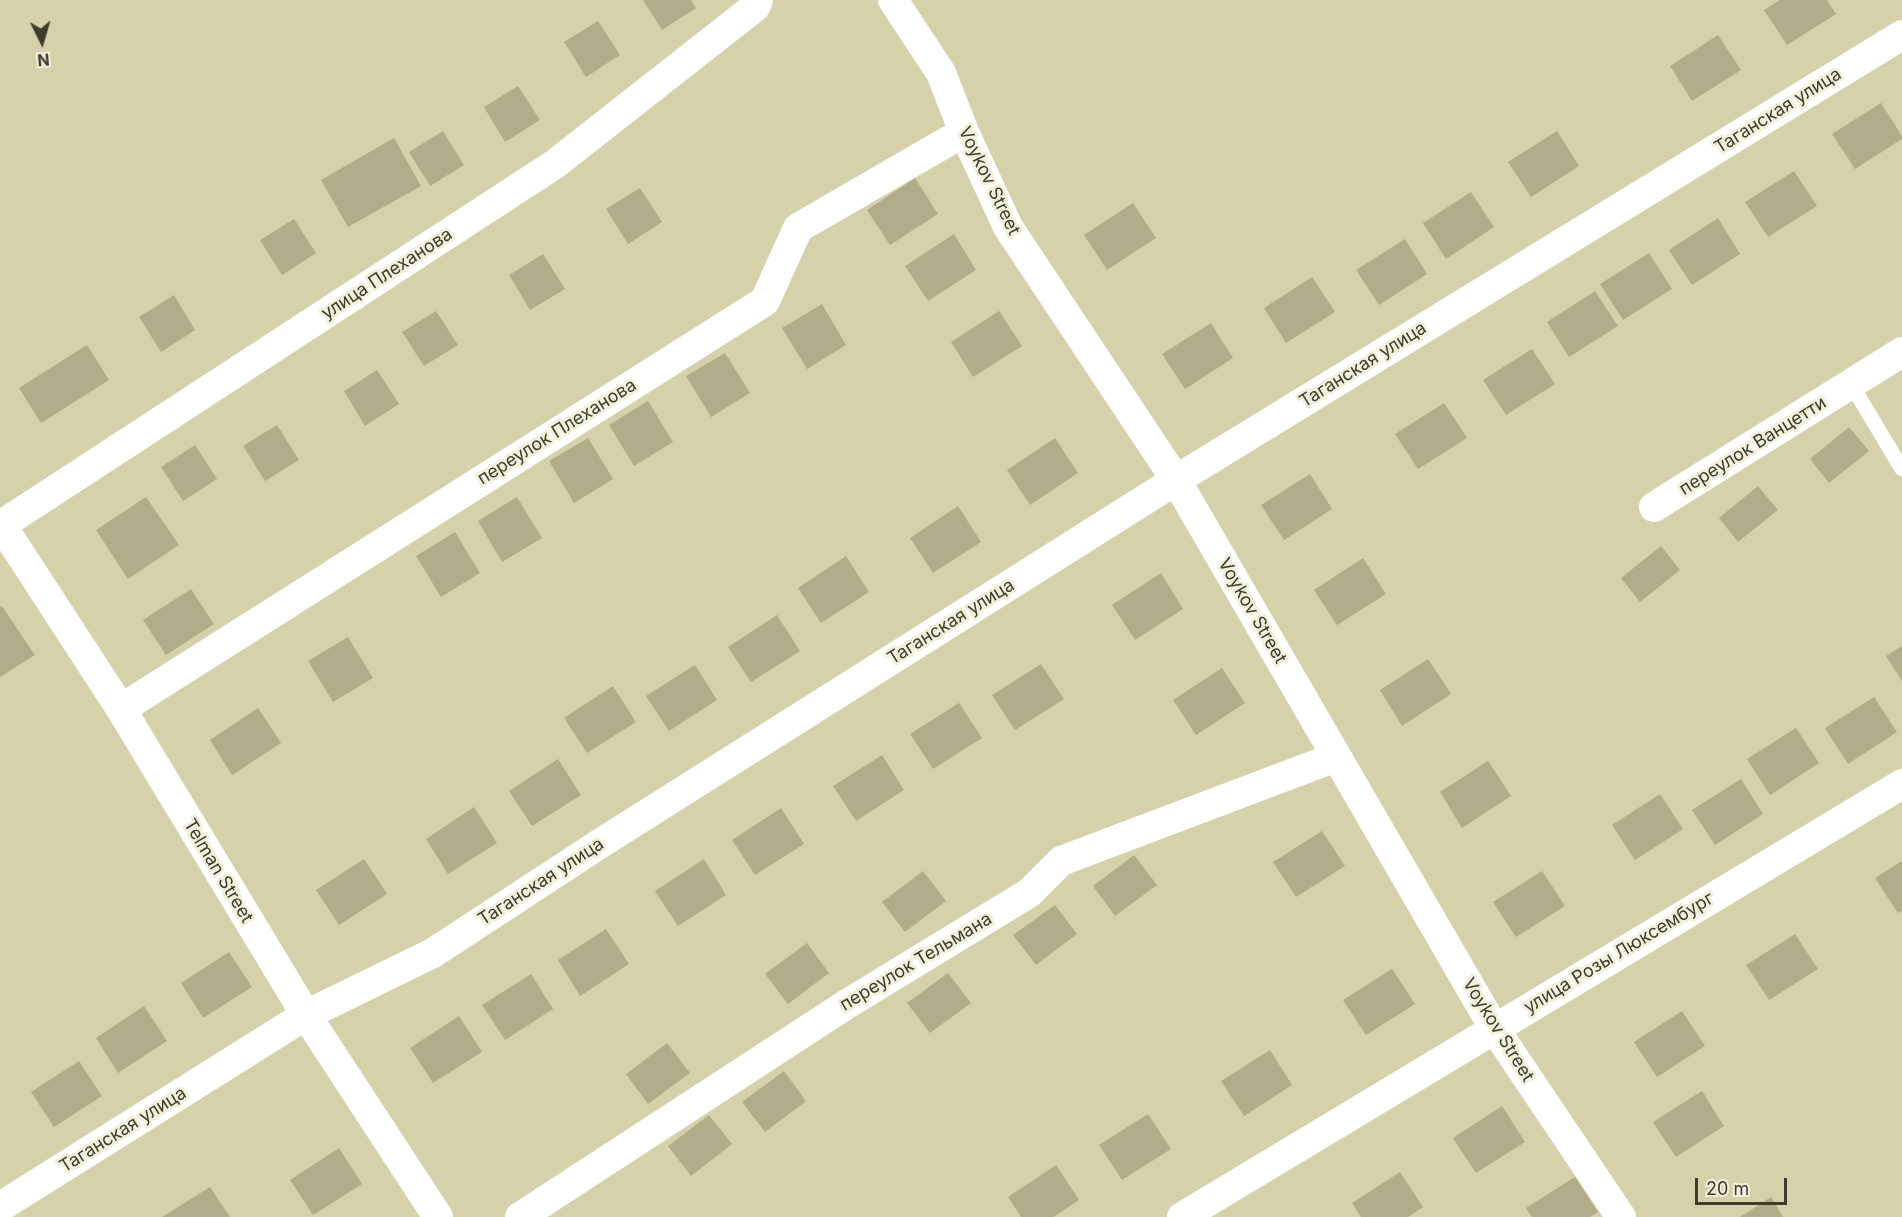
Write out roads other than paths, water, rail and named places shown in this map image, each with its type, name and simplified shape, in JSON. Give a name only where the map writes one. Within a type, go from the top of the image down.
[{"type":"street","name":"улица Плеханова","points":[[1,525],[555,164],[755,7],[758,0]]},
{"type":"street","name":"Voykov Street","points":[[893,0],[941,73],[964,132],[1008,227],[1176,480],[1494,1028],[1621,1217]]},
{"type":"street","name":"Таганская улица","points":[[0,1207],[306,1015],[433,953],[601,843],[1176,480],[1902,34]]},
{"type":"street","name":"переулок Плеханова","points":[[121,709],[765,301],[798,228],[964,132]]},
{"type":"street","name":"переулок Ванцетти","points":[[1654,507],[1902,352]]},
{"type":"street","name":"Telman Street","points":[[1,525],[121,709],[306,1015],[438,1217]]},
{"type":"street","name":"переулок Тельмана","points":[[520,1217],[847,1004],[1029,893],[1061,861],[1336,757]]},
{"type":"street","name":"улица Розы Люксембург","points":[[1182,1217],[1902,784]]},
{"type":"lane","points":[[1851,384],[1902,469]]}]
